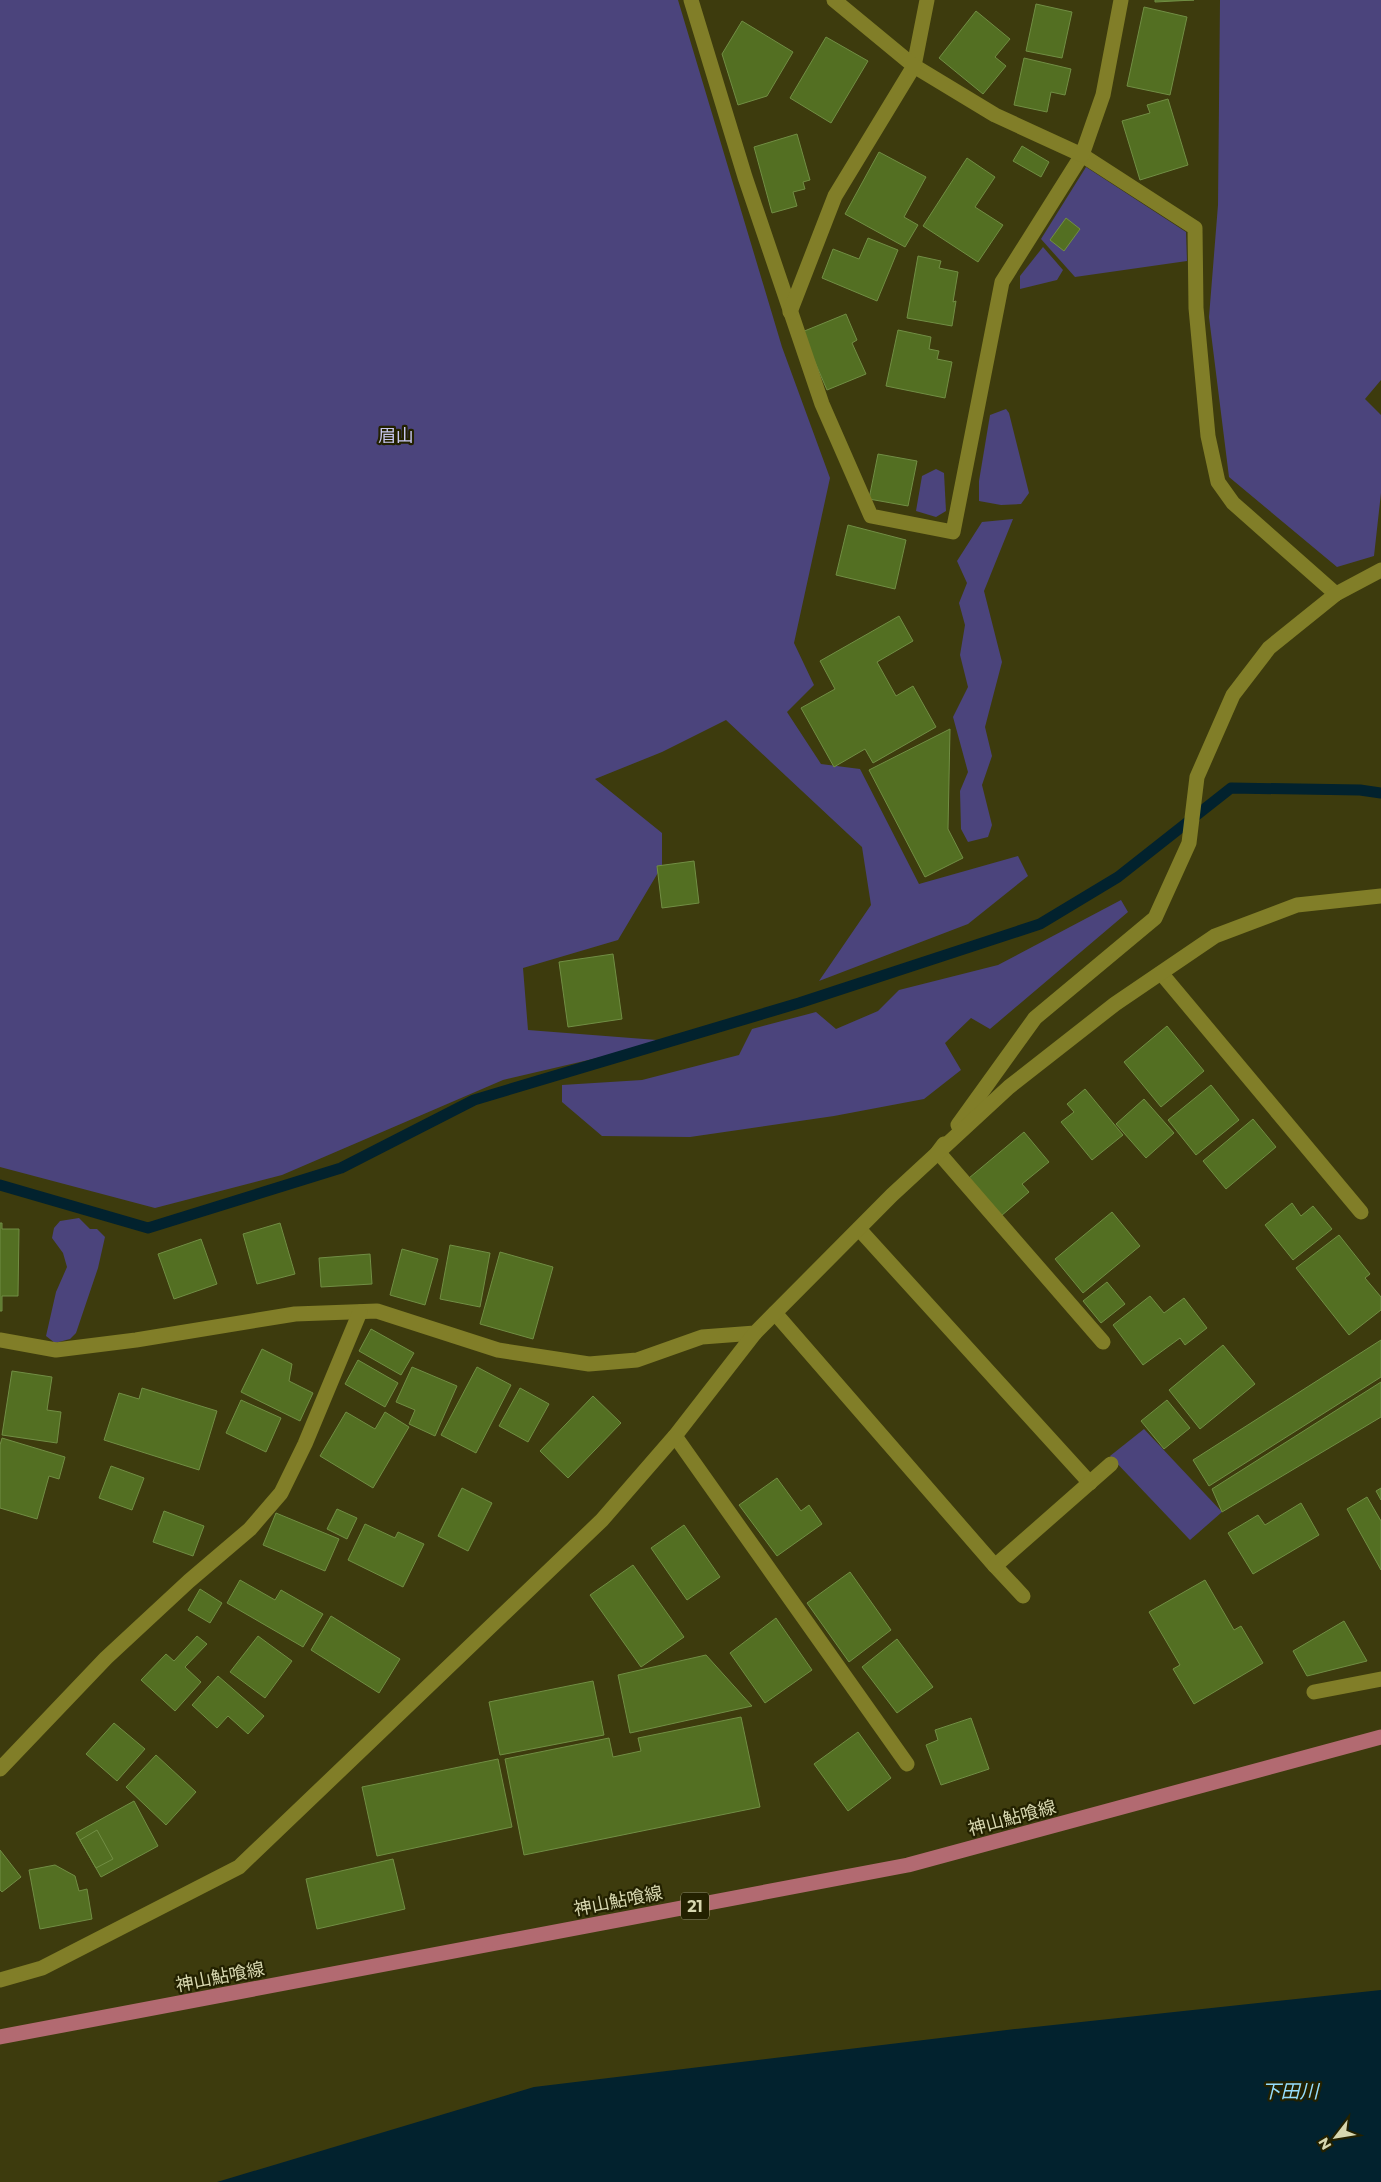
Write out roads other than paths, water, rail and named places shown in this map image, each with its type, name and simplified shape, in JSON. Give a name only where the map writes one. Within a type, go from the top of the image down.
[{"type":"main road","name":"神山鮎喰線","points":[[0,2037],[908,1866],[1381,1737]]},
{"type":"street","points":[[691,0],[745,177],[822,404],[871,516],[953,532],[1002,282],[1082,155],[1103,95],[1121,0]]},
{"type":"street","points":[[834,0],[914,66],[995,115],[1082,155],[1195,228],[1197,318],[1208,436],[1218,482],[1233,503],[1336,594]]},
{"type":"street","points":[[790,312],[835,196],[914,66],[927,0]]},
{"type":"street","points":[[938,1152],[1035,1018],[1155,918],[1189,843],[1197,777],[1233,695],[1269,648],[1336,594],[1381,570]]},
{"type":"street","points":[[0,1980],[42,1968],[239,1867],[602,1520],[675,1436],[756,1333],[858,1229],[1009,1086],[1115,1004],[1215,936],[1297,906],[1381,896]]},
{"type":"street","points":[[1161,973],[1361,1212]]},
{"type":"street","points":[[938,1152],[1102,1342]]},
{"type":"street","points":[[858,1229],[1090,1483]]},
{"type":"street","points":[[0,1340],[56,1350],[136,1340],[295,1314],[377,1311],[498,1350],[589,1364],[637,1360],[702,1337],[756,1333]]},
{"type":"street","points":[[0,1769],[106,1658],[189,1581],[250,1529],[281,1493],[305,1444],[360,1312]]},
{"type":"street","points":[[775,1313],[1023,1596]]},
{"type":"street","points":[[675,1436],[907,1764]]},
{"type":"street","points":[[995,1566],[1111,1464]]},
{"type":"street","points":[[1314,1692],[1381,1679]]},
{"type":"water","name":"下田川","points":[[1381,1990],[1381,2182],[217,2182],[534,2087],[1015,2029]]},
{"type":"waterway","points":[[0,1185],[148,1228],[341,1168],[474,1100],[799,1003],[1040,924],[1118,877],[1231,788],[1360,790],[1381,793]]},
{"type":"park label","name":"眉山","points":[[396,436]]}]
